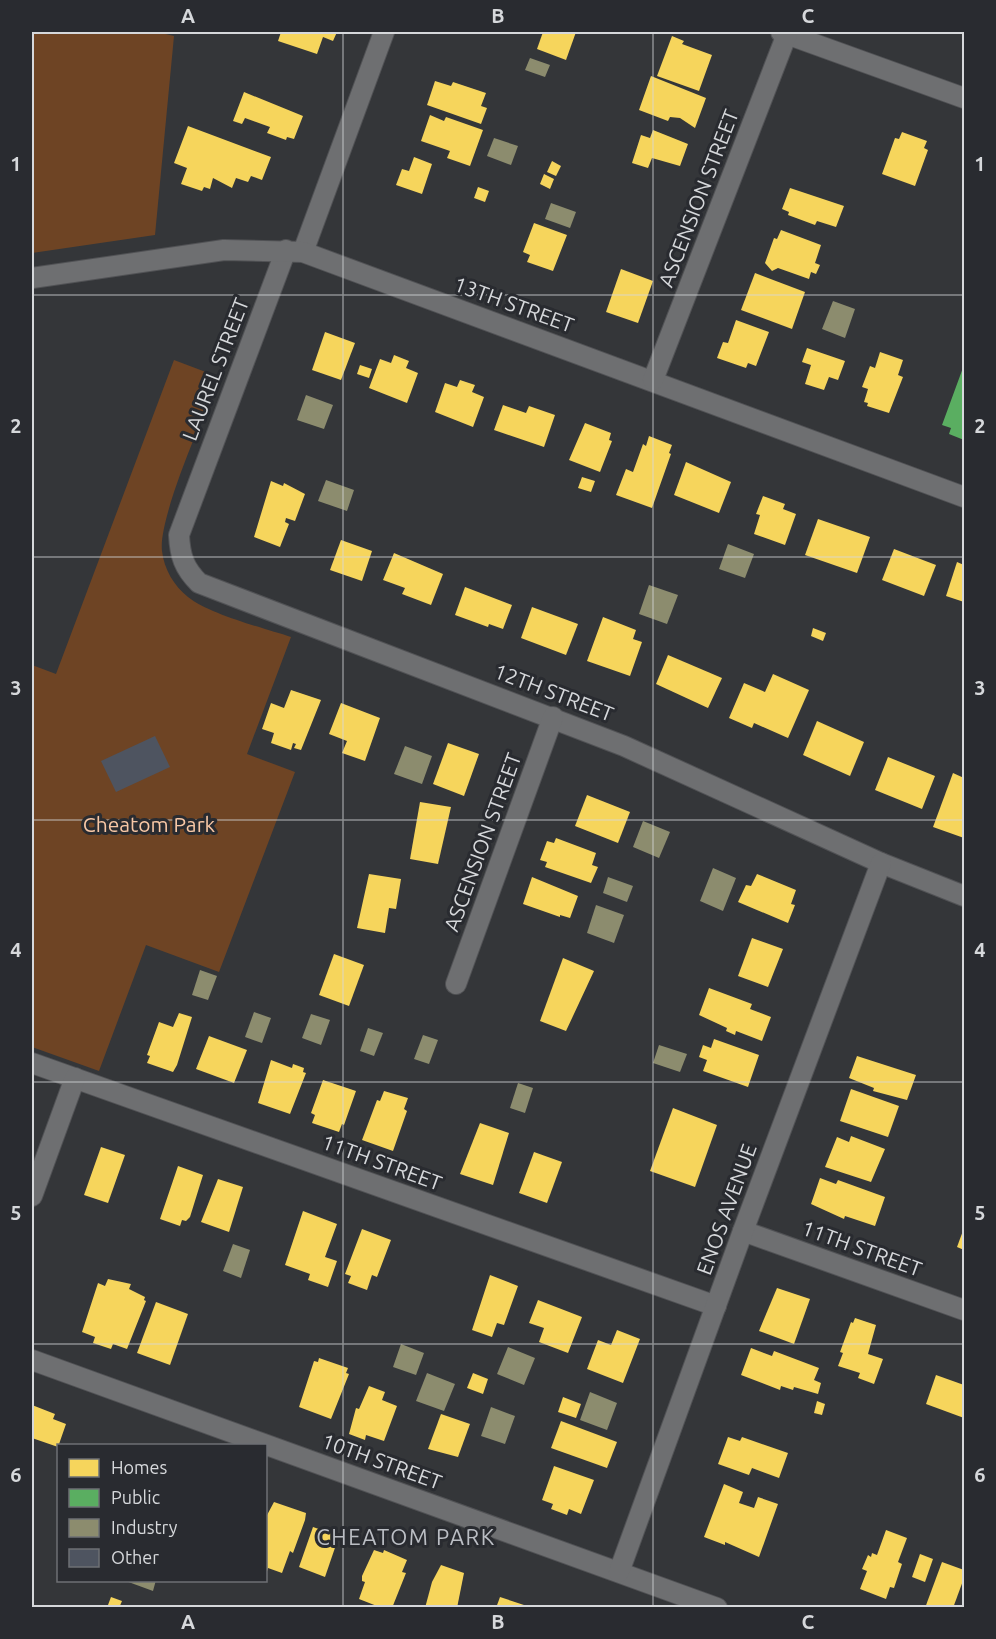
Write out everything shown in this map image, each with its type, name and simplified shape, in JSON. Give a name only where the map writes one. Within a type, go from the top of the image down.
[{"type":"street","name":"LAUREL STREET","points":[[189,505],[384,32]]},
{"type":"street","points":[[784,33],[964,98]]},
{"type":"street","name":"ASCENSION STREET","points":[[653,380],[784,33]]},
{"type":"street","name":"13TH STREET","points":[[32,278],[224,250],[294,251],[653,380],[822,447],[964,497]]},
{"type":"street","name":"12TH STREET","points":[[189,505],[179,535],[180,556],[187,571],[199,584],[553,717],[624,746],[881,863],[964,896]]},
{"type":"street","name":"ASCENSION STREET","points":[[456,984],[553,717]]},
{"type":"street","name":"ENOS AVENUE","points":[[619,1572],[743,1231],[881,863]]},
{"type":"street","name":"11TH STREET","points":[[32,1062],[716,1306]]},
{"type":"street","points":[[32,1196],[75,1078]]},
{"type":"street","name":"11TH STREET","points":[[743,1231],[964,1310]]},
{"type":"street","name":"10TH STREET","points":[[32,1360],[265,1444]]},
{"type":"street","name":"10TH STREET","points":[[267,1445],[717,1608]]},
{"type":"green space","points":[[32,32],[157,32],[174,36],[155,235],[32,253]]},
{"type":"green space","name":"Cheatom Park","points":[[174,360],[219,377],[167,515],[162,551],[165,564],[178,588],[197,603],[237,620],[291,637],[247,754],[295,772],[219,972],[146,945],[99,1071],[32,1047],[32,665],[56,674]]},
{"type":"building: Homes","points":[[281,32],[337,32],[333,41],[323,37],[317,54],[278,41]]},
{"type":"building: Homes","points":[[543,32],[576,32],[566,60],[537,49]]},
{"type":"building: Homes","points":[[672,36],[684,41],[682,44],[712,55],[699,91],[657,76]]},
{"type":"building: Homes","points":[[651,76],[706,98],[695,128],[680,118],[670,117],[668,121],[639,110]]},
{"type":"building: Homes","points":[[435,81],[451,86],[453,82],[486,93],[481,106],[487,108],[481,124],[427,105]]},
{"type":"building: Homes","points":[[244,92],[303,116],[294,139],[287,137],[286,140],[267,133],[270,127],[245,118],[242,124],[233,121]]},
{"type":"building: Homes","points":[[430,115],[444,121],[446,117],[483,130],[470,166],[447,158],[450,151],[421,141]]},
{"type":"building: Homes","points":[[188,126],[271,157],[262,180],[251,176],[248,182],[236,178],[232,188],[213,178],[210,189],[204,187],[202,191],[181,184],[187,168],[174,163]]},
{"type":"building: Homes","points":[[653,130],[688,144],[680,166],[652,158],[648,168],[632,163],[641,135],[650,138]]},
{"type":"building: Homes","points":[[902,132],[927,141],[924,148],[928,150],[915,186],[882,174],[895,138],[899,139]]},
{"type":"building: Homes","points":[[414,157],[432,164],[422,194],[396,185],[402,169],[409,171]]},
{"type":"building: Homes","points":[[552,161],[561,166],[556,176],[547,172]]},
{"type":"building: Homes","points":[[544,174],[554,179],[550,189],[540,184]]},
{"type":"building: Homes","points":[[478,187],[489,191],[485,202],[474,198]]},
{"type":"building: Homes","points":[[790,188],[844,206],[836,227],[817,221],[815,225],[788,215],[789,212],[782,209]]},
{"type":"building: Homes","points":[[534,223],[567,235],[553,271],[527,262],[530,255],[523,252]]},
{"type":"building: Homes","points":[[781,230],[821,245],[815,263],[820,265],[816,274],[811,272],[809,279],[778,268],[772,271],[765,263],[774,238],[777,239]]},
{"type":"building: Homes","points":[[621,269],[653,281],[638,323],[606,312]]},
{"type":"building: Homes","points":[[755,273],[805,292],[792,329],[741,310]]},
{"type":"building: Homes","points":[[736,320],[769,332],[756,366],[748,363],[746,368],[717,358],[723,342],[728,343]]},
{"type":"building: Homes","points":[[325,332],[355,343],[341,380],[312,370]]},
{"type":"building: Homes","points":[[807,348],[845,361],[838,380],[829,377],[824,390],[805,384],[811,365],[802,362]]},
{"type":"building: Homes","points":[[880,352],[903,360],[898,375],[903,377],[889,413],[867,406],[868,403],[864,402],[868,389],[862,387],[870,366],[875,368]]},
{"type":"building: Homes","points":[[394,355],[409,361],[406,368],[418,373],[407,403],[369,388],[380,359],[391,363]]},
{"type":"building: Homes","points":[[360,365],[372,369],[369,378],[357,374]]},
{"type":"building: Homes","points":[[460,380],[475,385],[472,392],[484,397],[473,427],[435,412],[445,383],[457,387]]},
{"type":"building: Homes","points":[[503,405],[526,413],[529,406],[555,415],[544,447],[494,430]]},
{"type":"building: Homes","points":[[585,423],[611,433],[609,440],[612,441],[600,472],[569,460]]},
{"type":"building: Homes","points":[[649,436],[672,445],[652,508],[616,495],[626,469],[633,472],[643,444],[646,446]]},
{"type":"building: Homes","points":[[686,462],[731,482],[719,513],[674,495]]},
{"type":"building: Homes","points":[[582,477],[595,481],[591,492],[578,488]]},
{"type":"building: Homes","points":[[271,481],[283,486],[284,483],[305,494],[295,521],[286,518],[285,522],[289,524],[280,547],[254,537]]},
{"type":"building: Homes","points":[[763,496],[785,504],[783,509],[796,514],[785,545],[754,534],[760,515],[756,514]]},
{"type":"building: Homes","points":[[818,519],[870,537],[857,573],[805,555]]},
{"type":"building: Homes","points":[[341,540],[372,551],[362,581],[330,570]]},
{"type":"building: Homes","points":[[894,549],[936,565],[924,596],[882,580]]},
{"type":"building: Homes","points":[[394,553],[443,574],[431,605],[402,594],[405,588],[383,580]]},
{"type":"building: Homes","points":[[957,562],[964,565],[964,602],[946,596]]},
{"type":"building: Homes","points":[[465,587],[512,605],[503,629],[489,624],[488,627],[455,615]]},
{"type":"building: Homes","points":[[532,607],[578,624],[566,655],[521,638]]},
{"type":"building: Homes","points":[[603,617],[636,630],[633,639],[642,642],[630,676],[587,661]]},
{"type":"building: Homes","points":[[813,628],[826,633],[823,641],[811,636]]},
{"type":"building: Homes","points":[[668,655],[722,678],[708,708],[656,684]]},
{"type":"building: Homes","points":[[773,674],[809,690],[788,738],[754,723],[752,728],[729,718],[744,683],[765,692]]},
{"type":"building: Homes","points":[[291,690],[321,700],[301,750],[294,748],[296,744],[293,743],[291,750],[271,743],[274,733],[262,729],[271,703],[284,708]]},
{"type":"building: Homes","points":[[341,703],[380,718],[365,761],[342,753],[347,741],[329,734]]},
{"type":"building: Homes","points":[[817,721],[864,742],[850,776],[803,755]]},
{"type":"building: Homes","points":[[448,743],[479,754],[464,796],[433,784]]},
{"type":"building: Homes","points":[[888,757],[935,776],[922,809],[875,790]]},
{"type":"building: Homes","points":[[953,773],[964,778],[964,838],[933,827]]},
{"type":"building: Homes","points":[[587,795],[630,812],[618,843],[575,826]]},
{"type":"building: Homes","points":[[420,802],[451,807],[438,864],[410,859]]},
{"type":"building: Homes","points":[[556,838],[596,853],[592,865],[598,867],[591,883],[545,867],[547,862],[540,860],[547,841],[554,843]]},
{"type":"building: Homes","points":[[369,874],[401,879],[396,909],[389,908],[385,933],[357,928]]},
{"type":"building: Homes","points":[[757,874],[796,890],[791,904],[795,905],[788,923],[738,902],[746,885],[751,886]]},
{"type":"building: Homes","points":[[532,877],[578,896],[570,918],[560,915],[560,917],[523,904]]},
{"type":"building: Homes","points":[[752,938],[783,949],[768,987],[738,976]]},
{"type":"building: Homes","points":[[334,954],[364,965],[349,1006],[319,995]]},
{"type":"building: Homes","points":[[563,958],[594,971],[566,1031],[540,1021]]},
{"type":"building: Homes","points":[[709,988],[752,1004],[750,1009],[771,1017],[762,1041],[736,1031],[735,1035],[726,1031],[727,1028],[699,1015]]},
{"type":"building: Homes","points":[[179,1013],[192,1017],[173,1072],[147,1063],[150,1056],[147,1055],[159,1022],[173,1027]]},
{"type":"building: Homes","points":[[209,1036],[247,1050],[234,1083],[196,1069]]},
{"type":"building: Homes","points":[[714,1039],[759,1055],[748,1087],[703,1071],[707,1060],[699,1057],[703,1045],[711,1048]]},
{"type":"building: Homes","points":[[857,1056],[916,1075],[907,1100],[873,1091],[874,1088],[849,1078]]},
{"type":"building: Homes","points":[[271,1060],[292,1068],[293,1064],[304,1068],[303,1072],[306,1073],[290,1114],[258,1103]]},
{"type":"building: Homes","points":[[323,1080],[356,1091],[344,1125],[342,1124],[339,1132],[312,1123],[315,1115],[311,1113]]},
{"type":"building: Homes","points":[[851,1089],[899,1106],[888,1137],[840,1121]]},
{"type":"building: Homes","points":[[384,1091],[408,1098],[404,1109],[407,1111],[393,1151],[362,1140],[377,1100],[380,1101]]},
{"type":"building: Homes","points":[[673,1108],[717,1125],[695,1187],[650,1171]]},
{"type":"building: Homes","points":[[480,1123],[509,1133],[493,1185],[460,1174]]},
{"type":"building: Homes","points":[[851,1136],[885,1149],[871,1182],[825,1167],[837,1137],[849,1142]]},
{"type":"building: Homes","points":[[101,1147],[125,1155],[108,1203],[84,1195]]},
{"type":"building: Homes","points":[[534,1152],[562,1162],[547,1203],[519,1193]]},
{"type":"building: Homes","points":[[178,1166],[203,1175],[190,1217],[186,1221],[182,1220],[180,1226],[160,1219]]},
{"type":"building: Homes","points":[[820,1178],[836,1184],[838,1180],[885,1197],[875,1226],[845,1216],[844,1219],[811,1204]]},
{"type":"building: Homes","points":[[218,1179],[243,1187],[229,1232],[201,1222]]},
{"type":"building: Homes","points":[[303,1211],[337,1224],[325,1257],[337,1261],[328,1287],[308,1280],[310,1274],[285,1265]]},
{"type":"building: Homes","points":[[964,1228],[964,1250],[957,1247]]},
{"type":"building: Homes","points":[[362,1229],[391,1240],[377,1277],[372,1275],[367,1290],[348,1283],[351,1276],[345,1274]]},
{"type":"building: Homes","points":[[490,1275],[518,1286],[504,1325],[497,1323],[492,1337],[472,1330]]},
{"type":"building: Homes","points":[[108,1279],[131,1284],[129,1289],[145,1297],[146,1301],[127,1349],[113,1344],[111,1349],[93,1343],[95,1337],[82,1332],[98,1283],[105,1286]]},
{"type":"building: Homes","points":[[777,1288],[810,1299],[794,1344],[759,1331]]},
{"type":"building: Homes","points":[[538,1300],[582,1317],[568,1353],[539,1342],[544,1328],[529,1323]]},
{"type":"building: Homes","points":[[156,1302],[188,1314],[170,1365],[137,1353]]},
{"type":"building: Homes","points":[[855,1318],[876,1325],[868,1354],[883,1359],[874,1384],[858,1378],[860,1373],[838,1366],[843,1353],[840,1352],[851,1322],[853,1323]]},
{"type":"building: Homes","points":[[617,1330],[640,1339],[623,1383],[587,1369],[598,1340],[611,1345]]},
{"type":"building: Homes","points":[[751,1348],[772,1356],[774,1351],[819,1368],[814,1380],[821,1383],[818,1394],[794,1387],[793,1390],[781,1386],[780,1390],[741,1375]]},
{"type":"building: Homes","points":[[319,1358],[348,1368],[346,1373],[349,1374],[331,1419],[299,1407],[314,1361],[318,1362]]},
{"type":"building: Homes","points":[[473,1373],[488,1379],[483,1394],[467,1388]]},
{"type":"building: Homes","points":[[936,1375],[964,1385],[964,1418],[926,1404]]},
{"type":"building: Homes","points":[[369,1386],[385,1392],[382,1400],[397,1406],[384,1441],[366,1435],[365,1440],[349,1434],[356,1408],[359,1409]]},
{"type":"building: Homes","points":[[563,1397],[581,1404],[576,1418],[558,1412]]},
{"type":"building: Homes","points":[[817,1401],[825,1404],[822,1415],[814,1413]]},
{"type":"building: Homes","points":[[32,1405],[55,1414],[53,1419],[66,1424],[57,1447],[32,1438]]},
{"type":"building: Homes","points":[[441,1414],[470,1424],[458,1457],[428,1449]]},
{"type":"building: Homes","points":[[561,1421],[617,1442],[607,1468],[551,1448]]},
{"type":"building: Homes","points":[[728,1437],[740,1441],[742,1437],[788,1453],[779,1478],[752,1468],[749,1475],[718,1464]]},
{"type":"building: Homes","points":[[554,1466],[594,1480],[581,1514],[569,1509],[567,1515],[551,1509],[553,1504],[542,1500]]},
{"type":"building: Homes","points":[[724,1484],[743,1492],[739,1503],[754,1508],[758,1497],[778,1504],[759,1557],[725,1542],[725,1545],[704,1537]]},
{"type":"building: Homes","points":[[274,1502],[306,1513],[293,1553],[290,1551],[282,1573],[268,1568],[267,1572],[267,1515]]},
{"type":"building: Homes","points":[[313,1527],[339,1536],[325,1577],[299,1567]]},
{"type":"building: Homes","points":[[886,1530],[907,1538],[898,1562],[902,1564],[894,1588],[890,1587],[886,1599],[860,1589],[867,1571],[862,1569],[868,1555],[871,1557],[872,1553],[877,1555]]},
{"type":"building: Homes","points":[[374,1550],[383,1553],[384,1550],[407,1560],[402,1572],[406,1573],[392,1608],[382,1608],[359,1599],[365,1582],[362,1581],[362,1576]]},
{"type":"building: Homes","points":[[920,1554],[933,1559],[925,1582],[912,1577]]},
{"type":"building: Homes","points":[[942,1562],[964,1570],[964,1578],[953,1608],[925,1608]]},
{"type":"building: Homes","points":[[441,1565],[464,1573],[457,1608],[425,1608],[432,1582]]},
{"type":"building: Homes","points":[[111,1597],[122,1601],[119,1608],[108,1605]]},
{"type":"building: Homes","points":[[500,1597],[530,1607],[530,1608],[496,1608]]},
{"type":"building: Public","points":[[964,365],[964,440],[949,434],[951,428],[942,425]]},
{"type":"building: Industry","points":[[530,58],[550,65],[545,77],[525,70]]},
{"type":"building: Industry","points":[[494,138],[518,146],[511,165],[487,156]]},
{"type":"building: Industry","points":[[551,203],[576,212],[570,228],[545,219]]},
{"type":"building: Industry","points":[[833,301],[855,309],[845,338],[822,329]]},
{"type":"building: Industry","points":[[306,395],[333,405],[324,429],[297,420]]},
{"type":"building: Industry","points":[[326,480],[354,490],[347,511],[318,501]]},
{"type":"building: Industry","points":[[728,544],[754,554],[745,578],[719,569]]},
{"type":"building: Industry","points":[[649,585],[678,595],[667,624],[639,614]]},
{"type":"building: Industry","points":[[405,746],[432,756],[422,784],[394,774]]},
{"type":"building: Industry","points":[[643,821],[670,832],[659,858],[633,847]]},
{"type":"building: Industry","points":[[713,868],[736,878],[723,911],[700,901]]},
{"type":"building: Industry","points":[[608,877],[633,886],[627,902],[603,893]]},
{"type":"building: Industry","points":[[596,905],[624,915],[614,943],[587,933]]},
{"type":"building: Industry","points":[[200,970],[217,976],[208,1000],[192,995]]},
{"type":"building: Industry","points":[[254,1012],[271,1018],[262,1043],[245,1037]]},
{"type":"building: Industry","points":[[311,1014],[330,1020],[321,1045],[302,1038]]},
{"type":"building: Industry","points":[[368,1028],[383,1033],[374,1056],[360,1051]]},
{"type":"building: Industry","points":[[423,1035],[438,1040],[429,1064],[414,1059]]},
{"type":"building: Industry","points":[[659,1045],[687,1054],[680,1072],[653,1063]]},
{"type":"building: Industry","points":[[518,1083],[533,1088],[525,1113],[510,1108]]},
{"type":"building: Industry","points":[[233,1244],[250,1250],[241,1278],[223,1271]]},
{"type":"building: Industry","points":[[401,1344],[424,1353],[416,1375],[393,1367]]},
{"type":"building: Industry","points":[[508,1347],[535,1358],[524,1385],[497,1374]]},
{"type":"building: Industry","points":[[427,1373],[455,1384],[444,1411],[416,1401]]},
{"type":"building: Industry","points":[[590,1392],[617,1403],[607,1430],[580,1420]]},
{"type":"building: Industry","points":[[491,1407],[515,1416],[505,1444],[481,1436]]},
{"type":"building: Industry","points":[[128,1582],[155,1582],[153,1591]]},
{"type":"building: Other","points":[[155,736],[170,767],[116,792],[101,761]]},
{"type":"district","name":"CHEATOM PARK","points":[[406,1536]]}]
